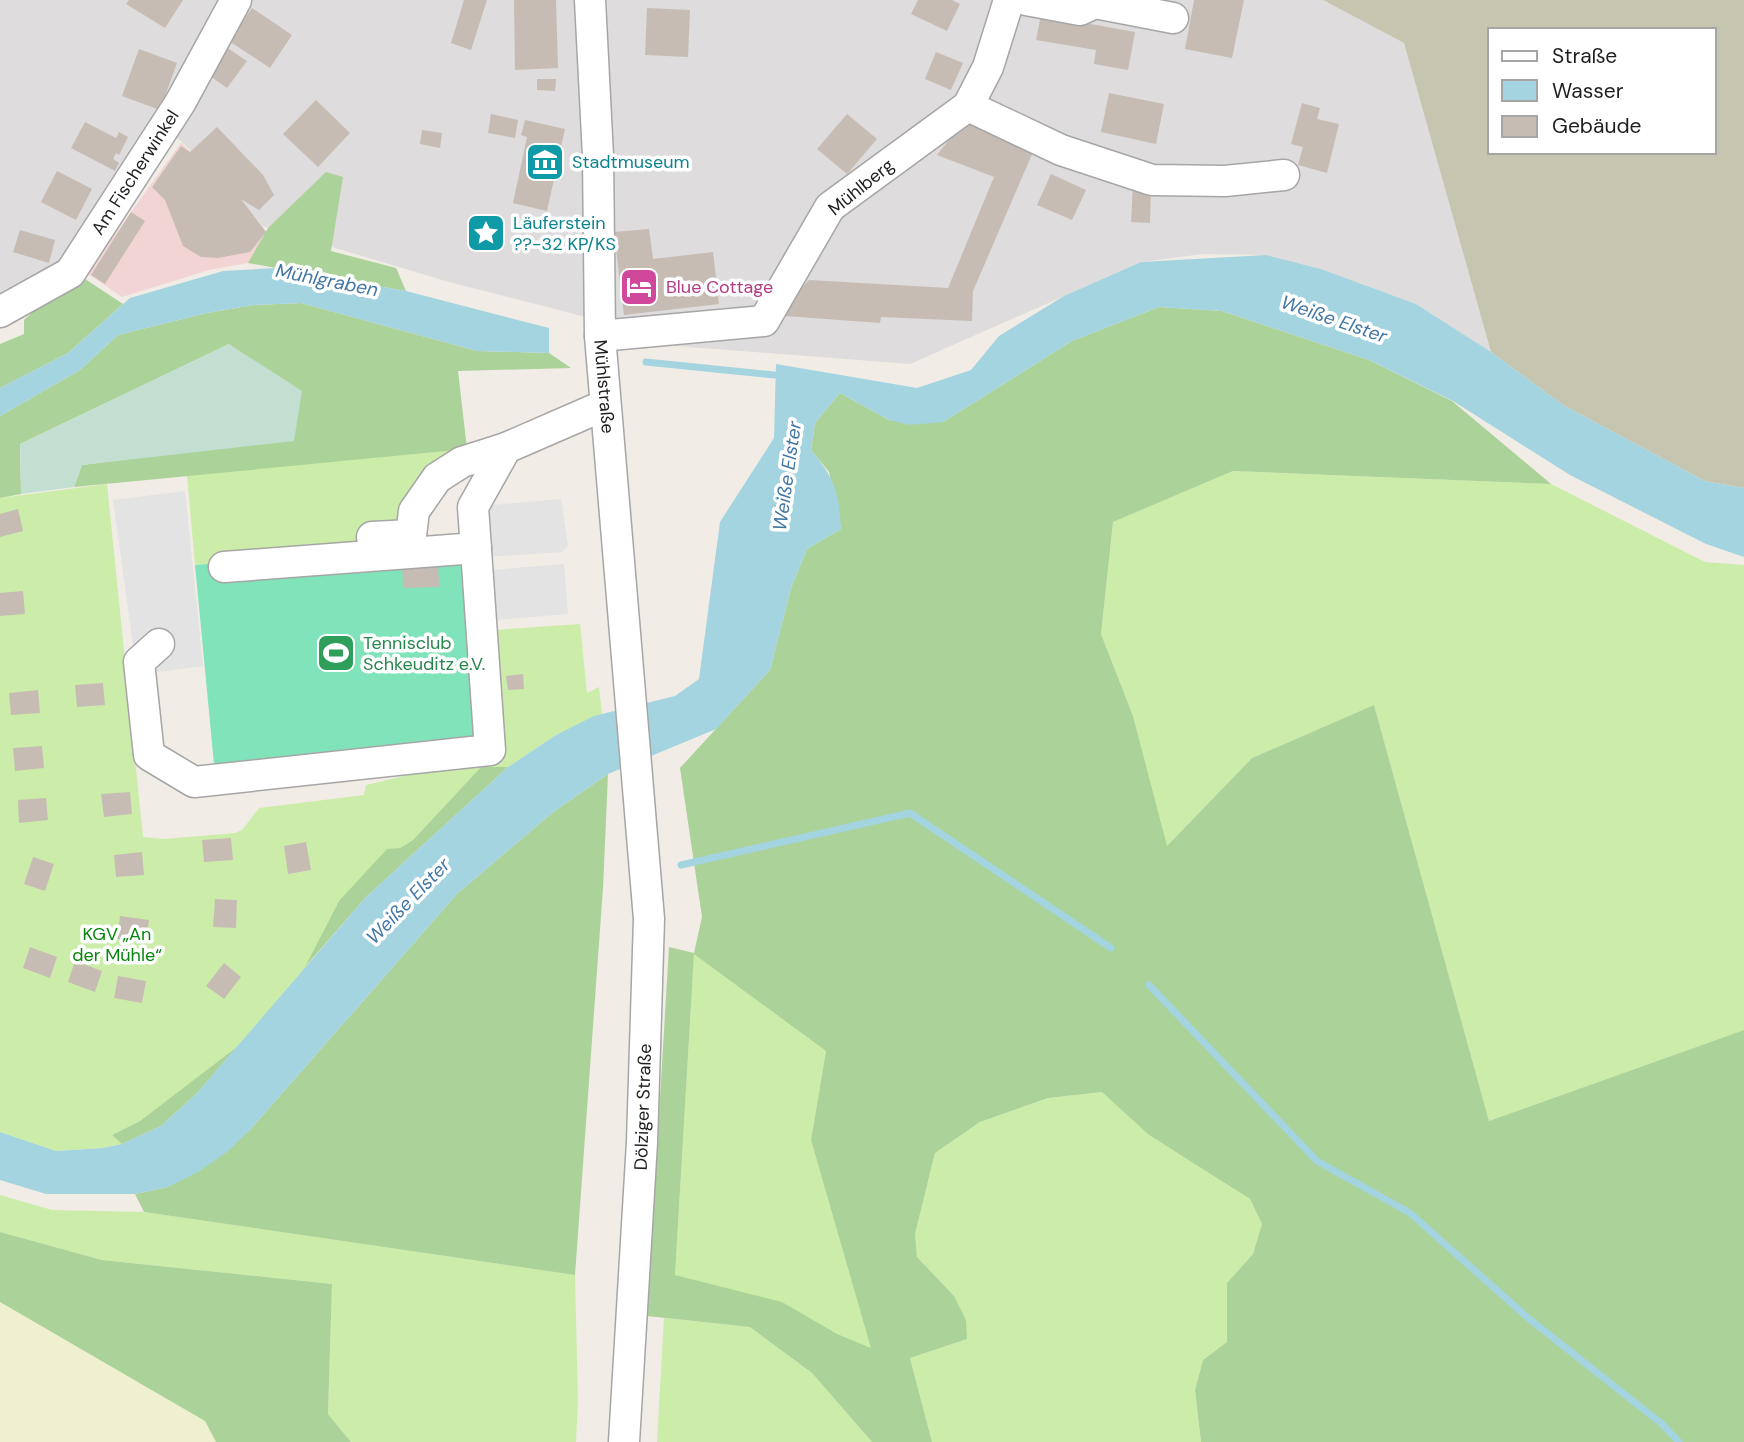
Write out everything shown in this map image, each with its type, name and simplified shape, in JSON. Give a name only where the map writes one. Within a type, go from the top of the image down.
[{"type":"street","name":"Am Fischerwinkel","points":[[0,312],[70,273],[180,103],[236,0]]},
{"type":"street","name":"Mühlstraße","points":[[590,0],[598,156],[600,336],[637,772]]},
{"type":"street","name":"Mühlberg","points":[[600,336],[764,321],[830,208],[968,106],[988,67],[1009,0]]},
{"type":"street","points":[[1026,0],[1080,10],[1095,3],[1173,18]]},
{"type":"street","points":[[968,106],[1061,150],[1152,180],[1225,181],[1284,175]]},
{"type":"street","points":[[343,539],[411,535],[414,511],[438,478],[462,463],[506,448],[605,405]]},
{"type":"street","points":[[159,645],[139,662],[149,755],[194,782],[490,750],[473,507],[506,448]]},
{"type":"street","points":[[224,567],[476,548]]},
{"type":"street","name":"Dölziger Straße","points":[[624,1442],[642,1142],[649,919],[637,772]]},
{"type":"shaded area","points":[[0,0],[1323,0],[1404,43],[1491,352],[1416,304],[1321,269],[1266,255],[1203,254],[1141,262],[910,364],[650,344],[613,324],[449,282],[262,226],[241,199],[162,123],[52,273],[0,299]]},
{"type":"shaded area","points":[[1323,0],[1744,0],[1744,488],[1705,481],[1563,405],[1491,352],[1404,43]]},
{"type":"shaded area","points":[[181,143],[241,199],[266,232],[248,263],[209,270],[122,297],[87,273]]},
{"type":"shaded area","points":[[229,344],[302,391],[294,441],[82,465],[74,487],[21,494],[20,444]]},
{"type":"shaded area","points":[[185,491],[203,666],[158,672],[135,659],[113,500]]},
{"type":"shaded area","points":[[561,499],[568,546],[562,552],[488,557],[483,506]]},
{"type":"shaded area","points":[[564,564],[568,614],[495,620],[490,570]]},
{"type":"shaded area","points":[[0,1300],[205,1421],[216,1442],[0,1442]]},
{"type":"green space","points":[[326,172],[343,177],[331,251],[396,268],[406,291],[248,263],[268,228]]},
{"type":"green space","points":[[82,277],[123,304],[68,353],[0,388],[0,344],[24,334],[24,320],[43,303]]},
{"type":"green space","points":[[301,303],[477,351],[549,353],[571,368],[458,371],[467,449],[74,487],[82,465],[223,447],[229,344],[20,444],[21,494],[0,498],[0,416],[80,370],[118,335],[207,313],[254,305]]},
{"type":"green space","points":[[1159,307],[1222,311],[1369,360],[1452,401],[1551,484],[1233,471],[1113,522],[1101,634],[1133,716],[1167,846],[1252,758],[1374,705],[1489,1121],[1744,1030],[1744,1442],[1201,1442],[1195,1390],[1203,1360],[1227,1342],[1227,1283],[1253,1254],[1262,1224],[1250,1199],[1149,1135],[1102,1092],[1048,1098],[980,1122],[935,1153],[915,1234],[917,1257],[954,1296],[966,1320],[967,1339],[910,1358],[932,1442],[872,1442],[812,1373],[750,1327],[647,1316],[669,947],[694,953],[702,917],[680,768],[770,670],[791,588],[807,549],[841,529],[829,472],[811,450],[815,423],[840,393],[889,420],[943,422],[1072,341]],"holes":[[[694,954],[826,1051],[811,1140],[871,1348],[837,1334],[782,1302],[675,1275]]]},
{"type":"green space","points":[[467,449],[450,460],[412,546],[195,565],[187,475]]},
{"type":"green space","points":[[1233,471],[1551,484],[1705,562],[1744,565],[1744,1030],[1489,1121],[1374,705],[1252,758],[1166,847],[1133,716],[1101,634],[1113,522]]},
{"type":"green space","name":"KGV „An der Mühle“","points":[[107,484],[143,837],[164,839],[235,833],[242,830],[259,808],[364,795],[366,785],[451,765],[488,760],[505,746],[495,630],[580,624],[587,693],[599,687],[602,714],[556,735],[508,767],[481,767],[413,840],[339,901],[305,968],[238,1046],[140,1121],[112,1135],[122,1144],[56,1151],[0,1132],[0,498]]},
{"type":"green space","name":"Tennisclub Schkeuditz e.V.","points":[[459,542],[477,741],[220,768],[214,764],[195,565]]},
{"type":"green space","points":[[481,767],[508,767],[366,897],[305,967],[339,901],[387,849],[400,848],[413,840]]},
{"type":"green space","points":[[608,774],[603,888],[575,1275],[144,1212],[135,1194],[168,1187],[249,1131],[457,894],[552,813]]},
{"type":"green space","points":[[694,953],[826,1051],[811,1140],[872,1349],[675,1275]]},
{"type":"green space","points":[[238,1046],[197,1093],[161,1126],[122,1144],[112,1135],[140,1121]]},
{"type":"green space","points":[[1103,1092],[1149,1135],[1250,1199],[1262,1224],[1253,1254],[1227,1283],[1227,1342],[1203,1360],[1195,1390],[1201,1442],[932,1442],[910,1358],[967,1339],[954,1296],[917,1257],[915,1234],[935,1153],[980,1122],[1048,1098]]},
{"type":"green space","points":[[0,1195],[52,1210],[144,1212],[575,1275],[578,1402],[576,1442],[351,1442],[328,1414],[332,1284],[102,1260],[0,1232]]},
{"type":"green space","points":[[0,1232],[102,1260],[332,1284],[328,1414],[351,1442],[216,1442],[205,1421],[0,1302]]},
{"type":"green space","points":[[664,1318],[750,1327],[812,1373],[872,1442],[657,1442]]},
{"type":"water","name":"Weiße Elster","points":[[1266,255],[1321,269],[1416,304],[1491,352],[1563,405],[1705,481],[1744,488],[1744,557],[1706,544],[1570,475],[1453,401],[1369,360],[1222,311],[1159,307],[1072,341],[943,422],[909,425],[889,420],[840,393],[815,423],[811,450],[831,478],[839,505],[841,529],[807,549],[791,588],[770,670],[716,729],[608,774],[552,813],[457,894],[249,1131],[227,1152],[198,1172],[168,1187],[135,1194],[46,1194],[0,1180],[0,1132],[56,1151],[122,1144],[161,1126],[197,1093],[366,897],[508,767],[556,735],[594,716],[675,696],[699,679],[720,522],[774,438],[776,364],[917,388],[971,370],[999,336],[1064,296],[1141,262]]},
{"type":"water","points":[[276,268],[406,291],[549,328],[549,353],[477,351],[301,303],[254,305],[207,313],[118,335],[80,370],[0,416],[0,388],[68,353],[130,298],[223,271]]},
{"type":"building","points":[[129,0],[183,0],[165,28],[126,4]]},
{"type":"building","points":[[464,0],[487,0],[471,50],[451,43]]},
{"type":"building","points":[[514,0],[556,0],[558,68],[515,70]]},
{"type":"building","points":[[918,0],[952,0],[960,4],[947,31],[911,14]]},
{"type":"building","points":[[1194,0],[1244,0],[1232,58],[1185,49]]},
{"type":"building","points":[[252,8],[292,35],[270,68],[229,41]]},
{"type":"building","points":[[647,8],[690,10],[688,57],[645,55]]},
{"type":"building","points":[[1041,15],[1135,32],[1128,70],[1094,64],[1096,50],[1036,40]]},
{"type":"building","points":[[226,47],[247,61],[227,88],[207,74]]},
{"type":"building","points":[[139,49],[177,63],[160,110],[122,96]]},
{"type":"building","points":[[936,52],[963,63],[951,90],[925,79]]},
{"type":"building","points":[[537,79],[556,79],[555,91],[537,90]]},
{"type":"building","points":[[1109,93],[1164,104],[1156,144],[1101,132]]},
{"type":"building","points":[[316,100],[350,133],[318,167],[283,134]]},
{"type":"building","points":[[1302,103],[1320,108],[1317,119],[1339,124],[1327,173],[1298,165],[1303,147],[1291,144]]},
{"type":"building","points":[[491,114],[518,120],[515,138],[488,133]]},
{"type":"building","points":[[847,114],[877,139],[847,174],[817,149]]},
{"type":"building","points":[[525,120],[565,129],[547,211],[513,203],[527,137],[521,135]]},
{"type":"building","points":[[964,121],[1033,152],[973,291],[972,321],[881,317],[880,323],[785,316],[786,304],[809,280],[948,288],[994,177],[937,155]]},
{"type":"building","points":[[85,122],[116,138],[119,132],[128,137],[119,155],[116,153],[113,159],[119,163],[115,171],[71,148]]},
{"type":"building","points":[[217,127],[263,175],[274,195],[259,210],[241,199],[266,232],[250,252],[218,258],[201,257],[183,246],[165,200],[152,187],[181,146],[190,152]]},
{"type":"building","points":[[422,130],[442,133],[440,148],[420,144]]},
{"type":"building","points":[[57,171],[92,189],[76,220],[41,202]]},
{"type":"building","points":[[1051,174],[1086,190],[1072,220],[1037,205]]},
{"type":"building","points":[[1133,185],[1151,186],[1150,223],[1131,222]]},
{"type":"building","points":[[131,212],[145,221],[105,284],[91,275]]},
{"type":"building","points":[[649,229],[653,259],[713,252],[719,304],[624,315],[614,232]]},
{"type":"building","points":[[20,230],[55,240],[49,263],[13,252]]},
{"type":"building","points":[[18,509],[23,531],[0,537],[0,514]]},
{"type":"building","points":[[438,559],[439,587],[403,588],[402,560]]},
{"type":"building","points":[[23,591],[25,614],[0,616],[0,593]]},
{"type":"building","points":[[523,674],[524,689],[508,690],[506,676]]},
{"type":"building","points":[[103,683],[105,705],[77,707],[75,685]]},
{"type":"building","points":[[38,690],[40,713],[11,715],[9,693]]},
{"type":"building","points":[[42,746],[44,768],[15,771],[13,748]]},
{"type":"building","points":[[130,792],[132,814],[104,817],[101,794]]},
{"type":"building","points":[[46,798],[48,820],[19,823],[18,800]]},
{"type":"building","points":[[231,838],[233,860],[204,862],[202,840]]},
{"type":"building","points":[[306,842],[311,870],[288,874],[284,846]]},
{"type":"building","points":[[142,852],[144,875],[116,877],[114,855]]},
{"type":"building","points":[[33,857],[54,864],[45,891],[24,884]]},
{"type":"building","points":[[215,899],[237,900],[236,928],[213,927]]},
{"type":"building","points":[[120,916],[149,920],[146,942],[117,939]]},
{"type":"building","points":[[30,947],[57,957],[50,978],[23,968]]},
{"type":"building","points":[[75,961],[102,971],[95,992],[68,982]]},
{"type":"building","points":[[224,963],[241,977],[224,999],[206,986]]},
{"type":"building","points":[[118,976],[146,981],[142,1003],[114,998]]},
{"type":"waterway","name":"Mühlgraben","points":[[646,362],[784,376]]},
{"type":"waterway","points":[[681,865],[910,813],[1111,948]]},
{"type":"waterway","points":[[1149,985],[1317,1161],[1410,1213],[1528,1318],[1662,1424],[1679,1442]]},
{"type":"place","name":"Stadtmuseum","points":[[545,162]]},
{"type":"place","name":"Läuferstein ??-32 KP/KS","points":[[486,233]]},
{"type":"place","name":"Blue Cottage","points":[[639,287]]},
{"type":"place","name":"Tennisclub Schkeuditz e.V.","points":[[336,653]]}]
